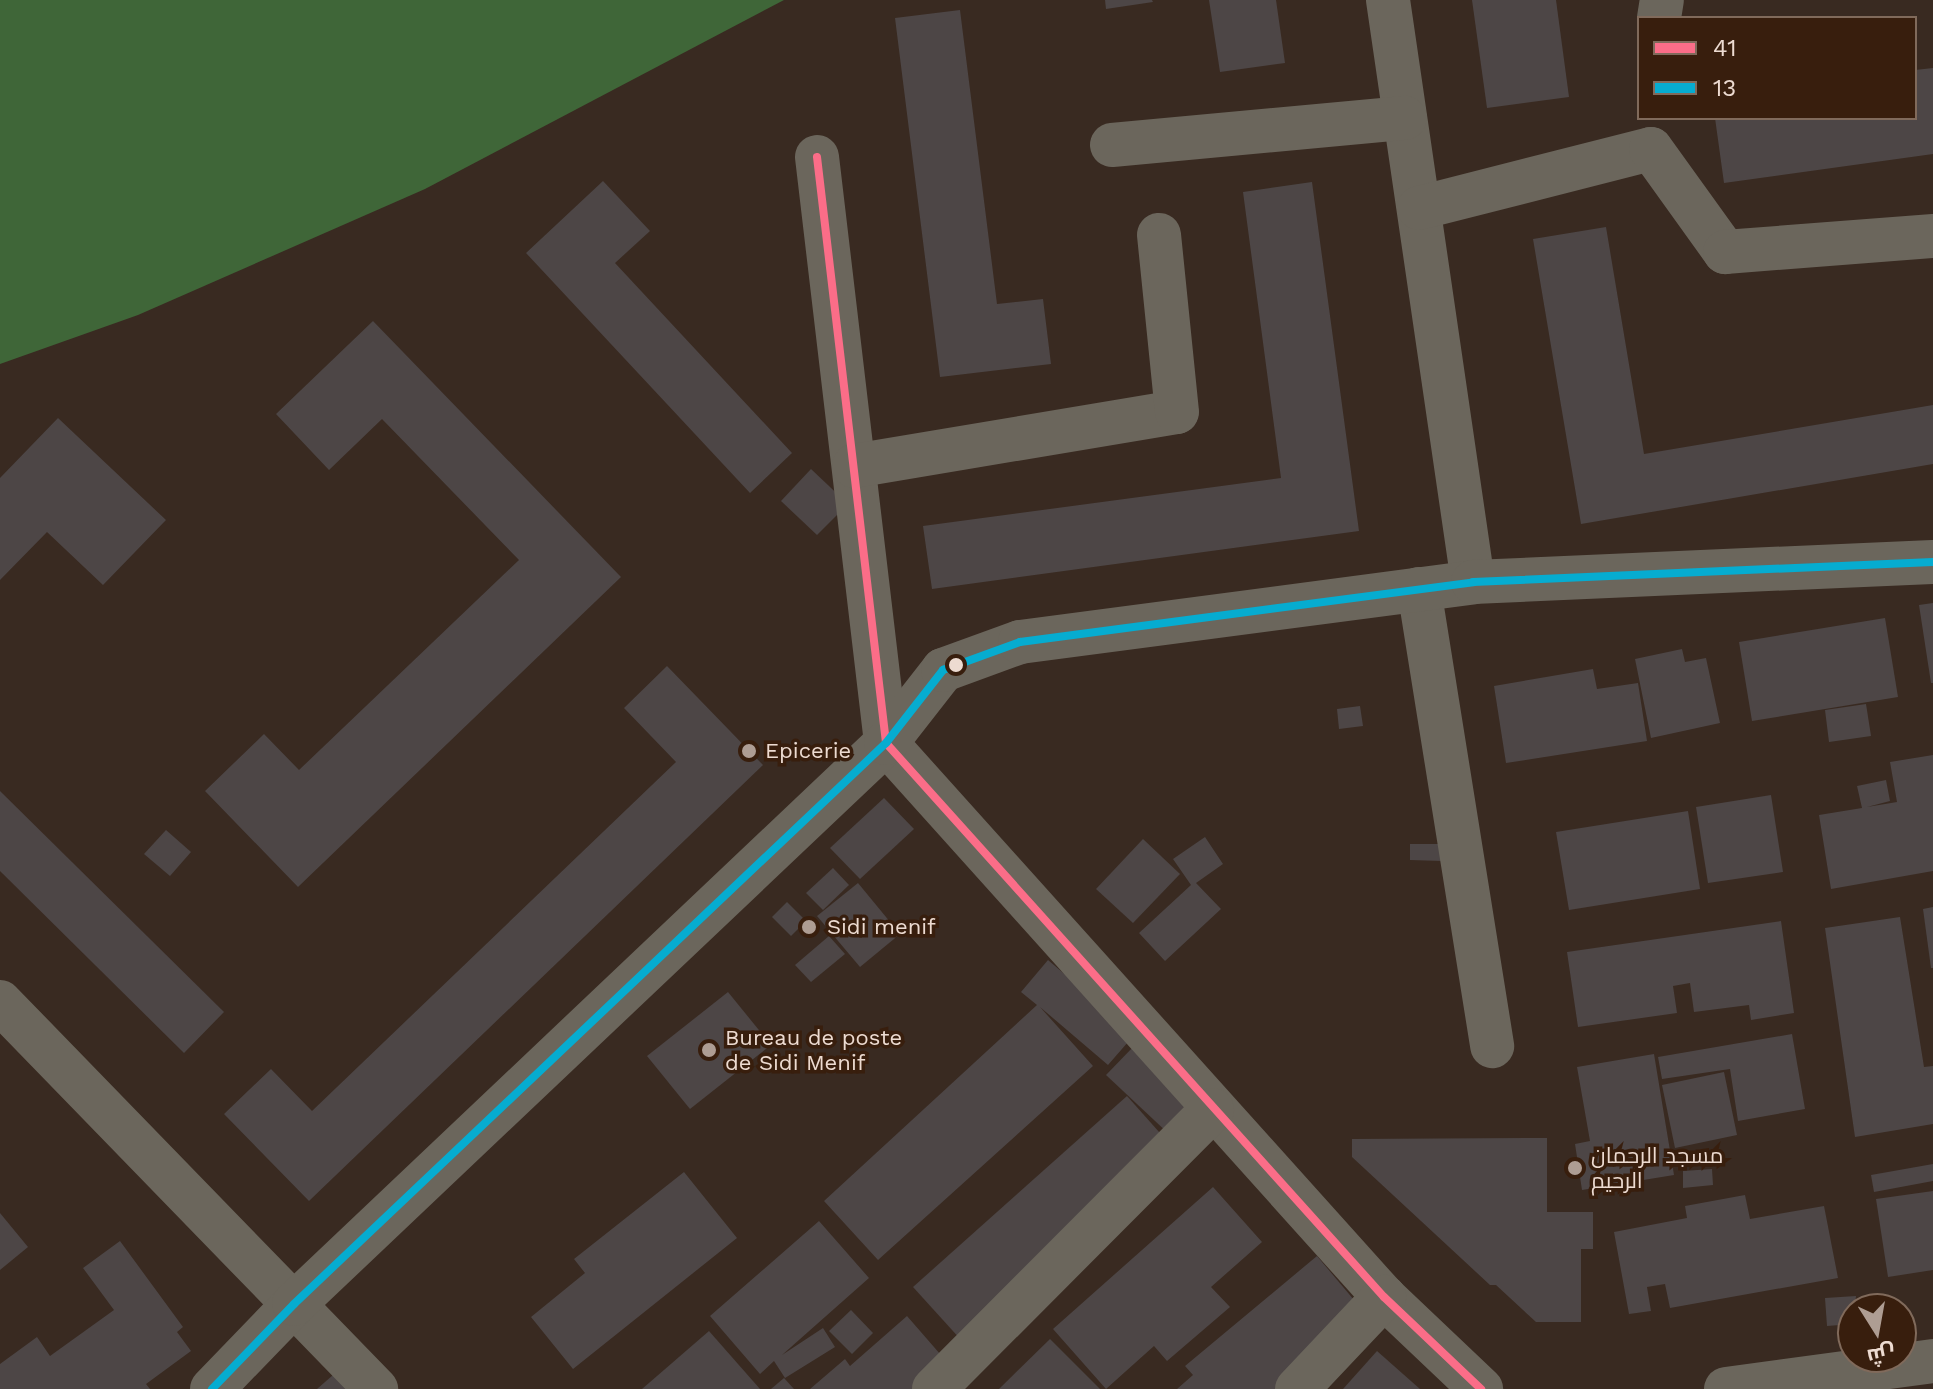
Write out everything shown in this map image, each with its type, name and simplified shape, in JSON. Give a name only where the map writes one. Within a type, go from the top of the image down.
[{"type":"street","points":[[1388,0],[1473,582]]},
{"type":"street","points":[[1112,145],[1405,118]]},
{"type":"street","points":[[1419,208],[1642,135],[1725,252],[1933,236]]},
{"type":"street","points":[[817,157],[886,743],[1212,1110],[1384,1297],[1481,1389]]},
{"type":"street","points":[[854,466],[1177,412],[1159,235]]},
{"type":"street","points":[[212,1389],[294,1304],[886,743],[943,670],[1020,642],[1473,582],[1933,562]]},
{"type":"street","points":[[1419,589],[1492,1046]]},
{"type":"street","points":[[0,1002],[376,1389]]},
{"type":"street","points":[[934,1389],[1212,1110]]},
{"type":"street","points":[[1297,1389],[1384,1297]]},
{"type":"street","points":[[1726,1389],[1933,1361]]},
{"type":"green space","points":[[0,0],[784,0],[425,189],[138,315],[0,364]]},
{"type":"building","points":[[1105,0],[1152,0],[1153,2],[1106,9]]},
{"type":"building","points":[[1209,0],[1276,0],[1285,63],[1220,72]]},
{"type":"building","points":[[1472,0],[1556,0],[1569,97],[1487,108]]},
{"type":"building","points":[[960,10],[997,304],[1043,299],[1051,364],[940,377],[895,18]]},
{"type":"building","points":[[1933,68],[1933,154],[1724,183],[1715,120],[1917,120],[1917,70]]},
{"type":"building","points":[[603,181],[650,231],[615,263],[792,453],[750,493],[526,253]]},
{"type":"building","points":[[1312,182],[1359,531],[932,589],[923,526],[1281,478],[1243,192]]},
{"type":"building","points":[[1606,227],[1644,454],[1933,405],[1933,464],[1581,524],[1533,239]]},
{"type":"building","points":[[373,321],[621,577],[298,887],[205,791],[264,734],[299,770],[519,560],[382,419],[329,470],[276,414]]},
{"type":"building","points":[[58,418],[166,520],[103,585],[47,532],[0,580],[0,478]]},
{"type":"building","points":[[811,469],[848,504],[817,535],[781,501]]},
{"type":"building","points":[[1933,603],[1933,683],[1931,683],[1919,605]]},
{"type":"building","points":[[1885,618],[1898,697],[1752,721],[1739,642]]},
{"type":"building","points":[[1682,649],[1685,662],[1706,658],[1720,723],[1651,738],[1635,659]]},
{"type":"building","points":[[667,666],[763,765],[309,1201],[224,1114],[271,1069],[312,1111],[676,762],[624,708]]},
{"type":"building","points":[[1593,669],[1597,689],[1638,683],[1647,741],[1506,763],[1494,686]]},
{"type":"building","points":[[1866,704],[1871,736],[1829,742],[1825,710]]},
{"type":"building","points":[[1360,706],[1363,726],[1339,729],[1337,709]]},
{"type":"building","points":[[1933,755],[1933,871],[1831,889],[1819,815],[1862,808],[1857,786],[1886,780],[1890,801],[1867,807],[1897,802],[1890,762]]},
{"type":"building","points":[[0,791],[224,1012],[184,1053],[0,871]]},
{"type":"building","points":[[1771,795],[1783,872],[1708,883],[1696,807]]},
{"type":"building","points":[[884,798],[914,829],[860,879],[830,848]]},
{"type":"building","points":[[1688,811],[1700,889],[1569,910],[1556,832]]},
{"type":"building","points":[[166,830],[191,852],[170,876],[144,854]]},
{"type":"building","points":[[1205,837],[1223,864],[1196,883],[1221,909],[1165,961],[1139,933],[1191,885],[1173,859]]},
{"type":"building","points":[[1143,839],[1180,874],[1133,923],[1096,889]]},
{"type":"building","points":[[1410,844],[1442,844],[1442,861],[1410,860]]},
{"type":"building","points":[[833,868],[849,885],[823,910],[806,893]]},
{"type":"building","points":[[858,883],[900,934],[860,967],[817,916]]},
{"type":"building","points":[[787,902],[806,921],[791,936],[772,917]]},
{"type":"building","points":[[1933,907],[1933,968],[1931,968],[1923,909]]},
{"type":"building","points":[[1900,917],[1924,1067],[1933,1066],[1933,1124],[1855,1137],[1825,928]]},
{"type":"building","points":[[1781,921],[1794,1013],[1751,1020],[1749,1005],[1694,1012],[1690,983],[1673,986],[1677,1013],[1578,1027],[1567,952]]},
{"type":"building","points":[[829,936],[845,954],[811,982],[795,965]]},
{"type":"building","points":[[1048,960],[1135,1034],[1108,1065],[1040,1007],[1093,1066],[878,1260],[824,1201],[1037,1005],[1021,992]]},
{"type":"building","name":"Bureau de poste de Sidi Menif","points":[[728,992],[771,1045],[690,1109],[647,1056]]},
{"type":"building","points":[[1792,1034],[1805,1109],[1738,1121],[1730,1069],[1662,1079],[1658,1057]]},
{"type":"building","points":[[1135,1045],[1199,1106],[1170,1135],[1106,1075]]},
{"type":"building","points":[[1654,1054],[1674,1175],[1582,1190],[1575,1144],[1590,1141],[1577,1067]]},
{"type":"building","points":[[1724,1072],[1737,1135],[1675,1148],[1662,1085]]},
{"type":"building","points":[[1127,1096],[1176,1151],[962,1341],[913,1287]]},
{"type":"building","points":[[1547,1138],[1547,1212],[1593,1212],[1593,1249],[1581,1249],[1581,1322],[1536,1322],[1496,1285],[1490,1285],[1352,1157],[1352,1139]]},
{"type":"building","points":[[1933,1164],[1933,1181],[1874,1192],[1871,1175]]},
{"type":"building","points":[[1712,1169],[1713,1185],[1683,1188],[1683,1171]]},
{"type":"building","points":[[684,1172],[737,1238],[573,1369],[531,1317],[585,1273],[574,1259]]},
{"type":"building","points":[[1213,1187],[1262,1242],[1211,1287],[1230,1307],[1167,1361],[1154,1346],[1106,1389],[1053,1329]]},
{"type":"building","points":[[1933,1191],[1933,1270],[1888,1277],[1876,1199]]},
{"type":"building","points":[[1745,1195],[1750,1219],[1824,1206],[1838,1278],[1670,1308],[1665,1284],[1647,1287],[1651,1311],[1629,1314],[1614,1232],[1687,1218],[1685,1206]]},
{"type":"building","points":[[0,1213],[28,1247],[0,1270]]},
{"type":"building","points":[[819,1221],[869,1278],[782,1355],[823,1328],[835,1347],[785,1378],[774,1361],[760,1374],[710,1316]]},
{"type":"building","points":[[120,1241],[183,1327],[177,1332],[191,1351],[146,1384],[150,1389],[0,1389],[0,1364],[37,1337],[50,1356],[114,1310],[83,1268]]},
{"type":"building","points":[[1317,1256],[1370,1319],[1286,1389],[1177,1389],[1193,1375],[1185,1366]]},
{"type":"building","points":[[1837,1297],[1837,1325],[1827,1326],[1825,1298]]},
{"type":"building","points":[[851,1310],[873,1333],[852,1354],[829,1331]]},
{"type":"building","points":[[907,1316],[954,1370],[932,1389],[810,1389],[845,1359],[850,1366]]},
{"type":"building","points":[[709,1331],[760,1389],[642,1389]]},
{"type":"building","points":[[1050,1339],[1100,1389],[999,1389]]},
{"type":"building","points":[[1377,1351],[1420,1389],[1343,1389]]},
{"type":"building","points":[[349,1361],[373,1389],[317,1389]]},
{"type":"building","points":[[784,1378],[794,1389],[771,1389]]},
{"type":"transit line","name":"41","points":[[817,157],[886,743],[1384,1297],[1481,1389]]},
{"type":"transit line","name":"13","points":[[212,1389],[294,1304],[886,743],[943,670],[1020,642],[1473,582],[1933,562]]},
{"type":"place","name":"Epicerie","points":[[749,751]]},
{"type":"place","name":"Sidi menif","points":[[809,927]]},
{"type":"place","name":"Bureau de poste de Sidi Menif","points":[[709,1050]]},
{"type":"place","name":"مسجد الرحمان الرحيم","points":[[1575,1168]]}]
